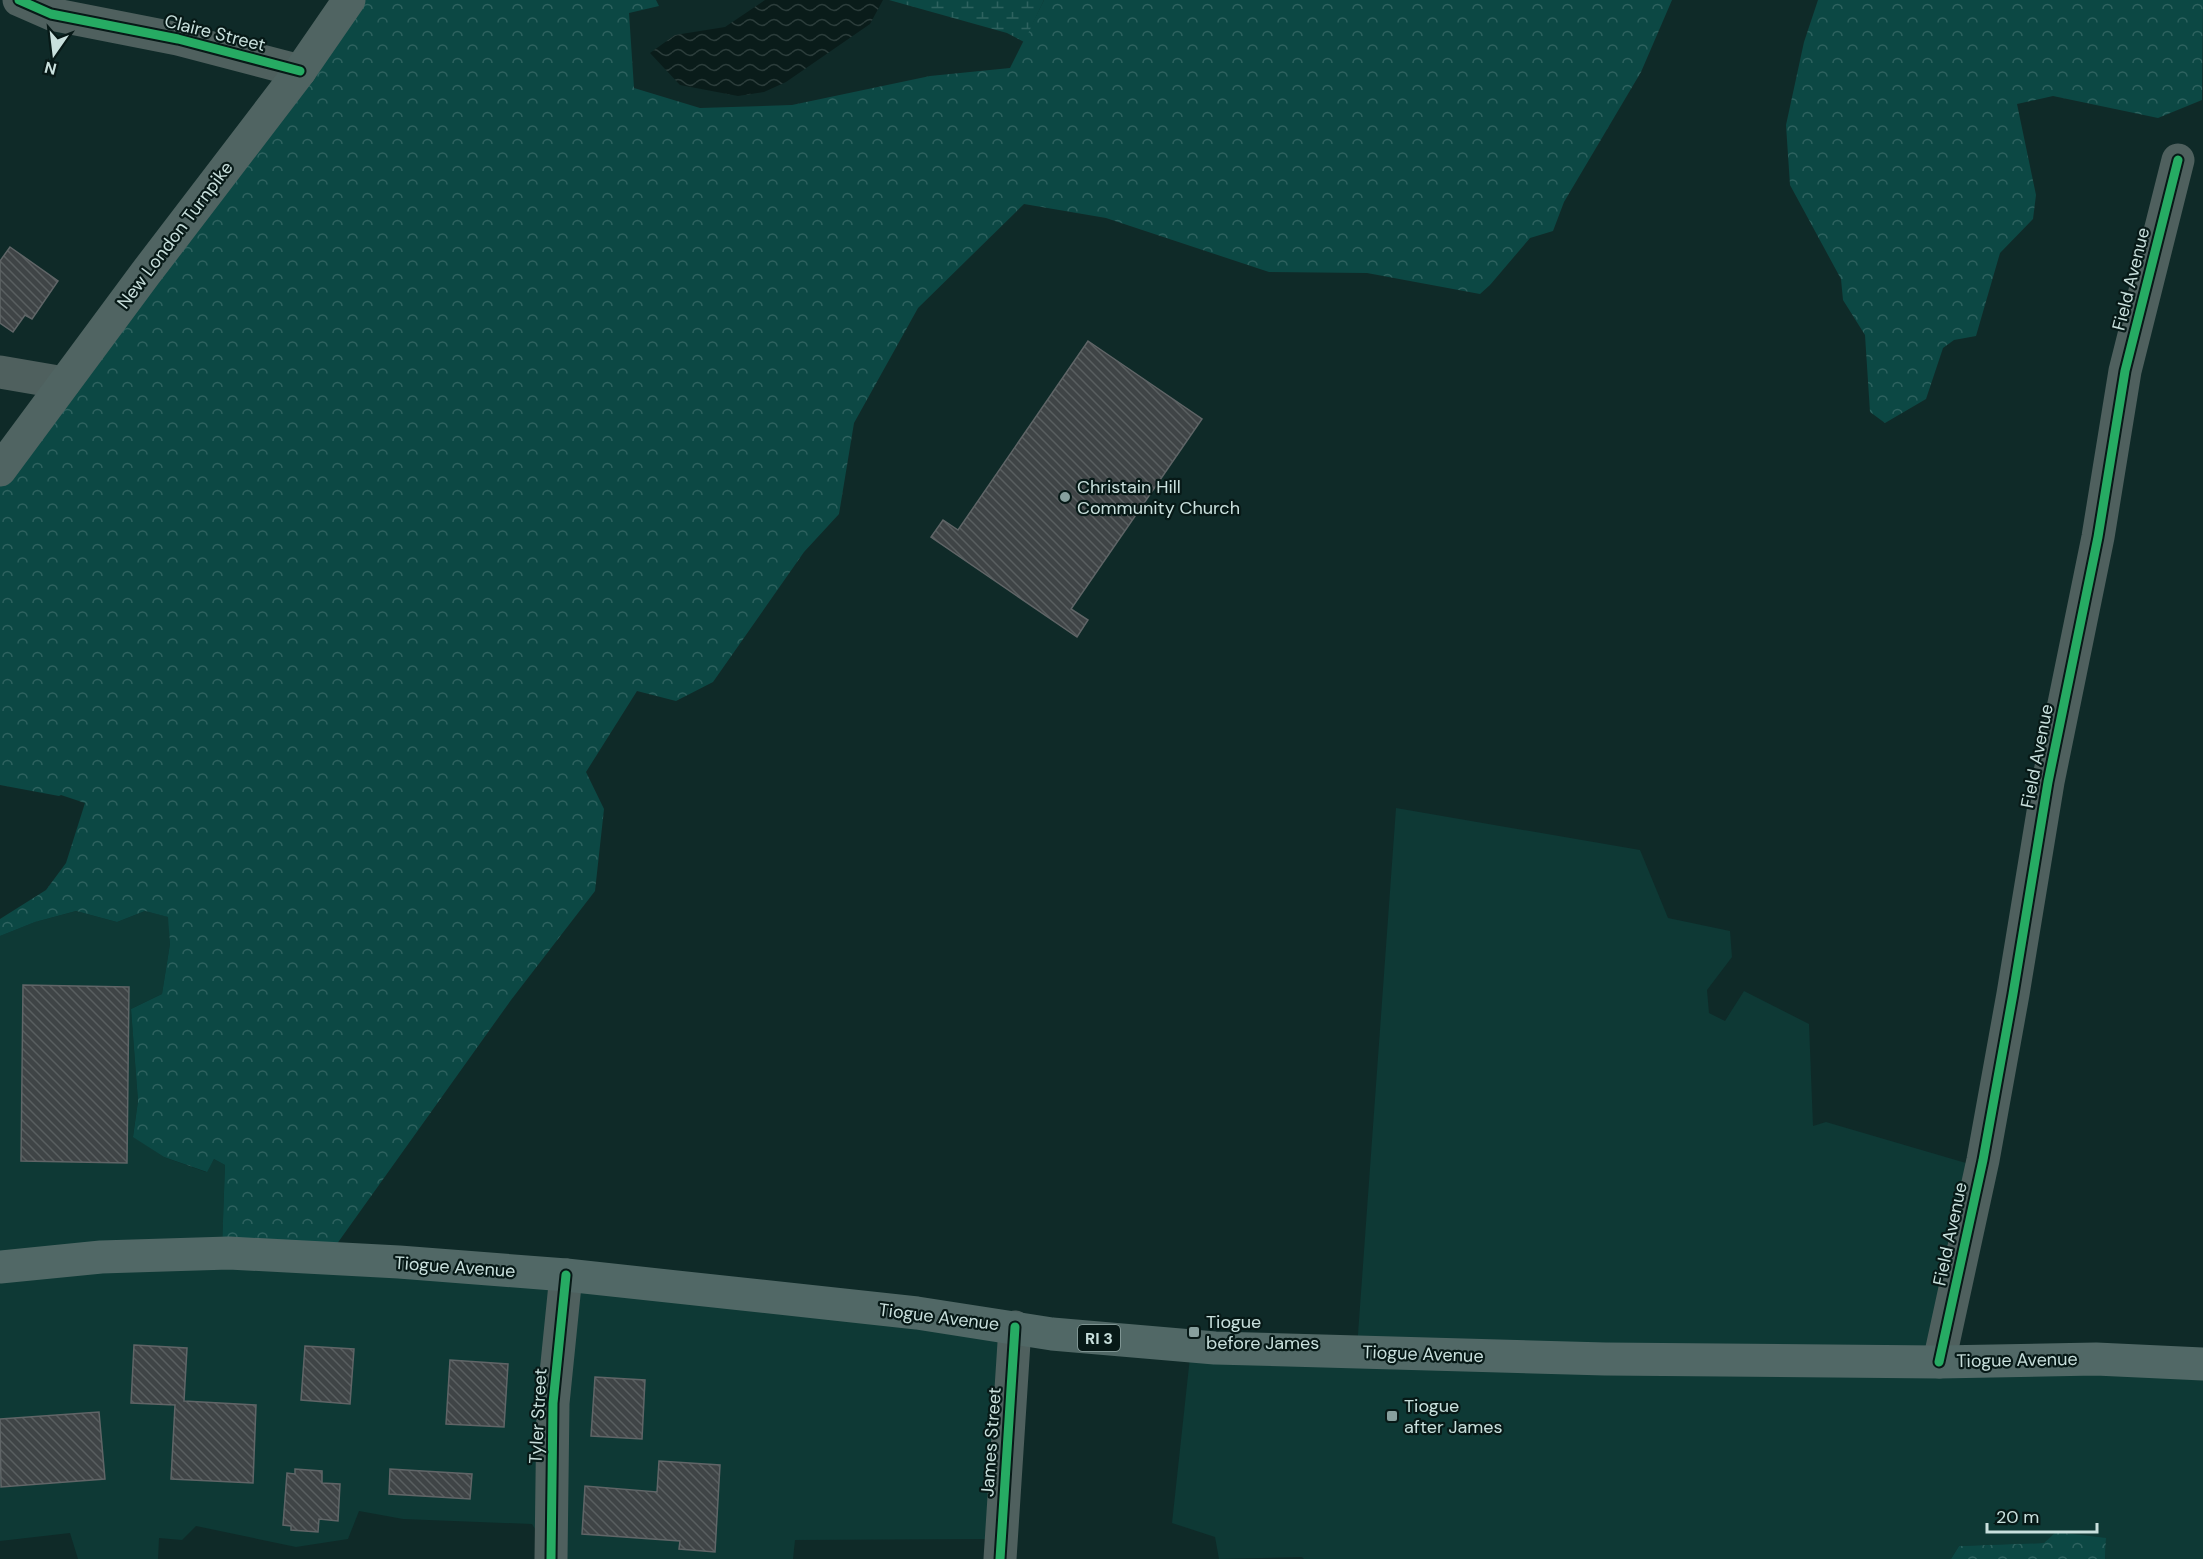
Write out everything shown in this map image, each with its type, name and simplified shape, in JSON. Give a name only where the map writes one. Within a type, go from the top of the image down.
[{"type":"main road","name":"New London Turnpike","points":[[0,470],[300,71],[349,0]]},
{"type":"main road","name":"Tiogue Avenue","points":[[0,1267],[101,1257],[229,1253],[399,1262],[566,1275],[917,1313],[1052,1334],[1215,1348],[1605,1359],[1939,1362],[2096,1359],[2203,1364]]},
{"type":"street","name":"Claire Street","points":[[19,0],[51,14],[178,39],[300,71]]},
{"type":"street","name":"Field Avenue","points":[[1939,1362],[1985,1149],[2048,782],[2098,537],[2125,371],[2178,160]]},
{"type":"street","points":[[0,372],[64,383]]},
{"type":"street","name":"Tyler Street","points":[[550,1559],[553,1402],[566,1275]]},
{"type":"street","name":"James Street","points":[[1000,1559],[1015,1327]]},
{"type":"shaded area","points":[[1396,808],[1640,850],[1668,918],[1730,931],[1732,957],[1707,990],[1709,1013],[1725,1021],[1744,991],[1809,1024],[1813,1126],[1826,1122],[1983,1168],[1944,1358],[2203,1366],[2203,1559],[2105,1559],[2106,1538],[1959,1546],[1951,1559],[1304,1559],[1302,1557],[1219,1559],[1215,1537],[1172,1523],[1190,1357],[1357,1348]]},
{"type":"shaded area","points":[[76,911],[117,922],[145,911],[169,917],[170,944],[162,994],[131,1009],[138,1101],[133,1136],[164,1157],[206,1172],[214,1159],[225,1165],[222,1248],[1000,1330],[991,1539],[795,1540],[793,1559],[537,1559],[537,1532],[532,1524],[403,1519],[359,1511],[348,1539],[296,1547],[196,1526],[182,1540],[159,1538],[158,1559],[78,1559],[70,1533],[0,1541],[0,936],[35,922]]},
{"type":"green space","points":[[352,0],[656,0],[659,6],[629,13],[634,88],[700,108],[792,105],[930,76],[1010,68],[1044,0],[1672,0],[1641,72],[1564,202],[1553,231],[1530,238],[1480,294],[1367,273],[1269,272],[1106,218],[1024,204],[918,308],[854,423],[839,514],[804,552],[713,682],[676,701],[637,691],[586,772],[604,809],[595,891],[511,1000],[329,1255],[222,1248],[225,1165],[214,1159],[207,1172],[164,1157],[133,1137],[138,1101],[131,1009],[162,994],[170,944],[168,917],[145,911],[117,922],[76,911],[35,922],[0,936],[0,919],[46,890],[66,863],[85,803],[61,795],[0,785],[0,478]]},
{"type":"green space","points":[[889,0],[1044,0],[1024,42],[1007,33]]},
{"type":"green space","points":[[1818,0],[2203,0],[2202,100],[2158,118],[2053,96],[2017,104],[2036,195],[2033,219],[2000,253],[1976,336],[1954,340],[1943,348],[1926,399],[1885,423],[1870,412],[1865,335],[1843,300],[1841,279],[1790,185],[1786,125],[1804,42]]},
{"type":"green space","points":[[2056,1532],[2106,1538],[2105,1559],[1951,1559],[1959,1546],[2044,1543]]},
{"type":"water","points":[[765,0],[883,0],[870,24],[786,82],[764,92],[738,96],[680,85],[650,53],[675,35],[725,27]]},
{"type":"building","points":[[10,247],[58,281],[32,319],[25,315],[13,332],[0,323],[0,261]]},
{"type":"building","name":"Christain Hill Community Church","points":[[1088,341],[1202,419],[1071,609],[1088,620],[1077,637],[931,537],[943,520],[958,530]]},
{"type":"building","points":[[23,985],[129,987],[127,1163],[21,1161]]},
{"type":"building","points":[[134,1345],[187,1348],[184,1401],[256,1405],[253,1483],[171,1479],[175,1405],[131,1403]]},
{"type":"building","points":[[305,1346],[354,1349],[350,1404],[301,1400]]},
{"type":"building","points":[[450,1360],[508,1364],[504,1427],[446,1424]]},
{"type":"building","points":[[595,1377],[645,1380],[642,1439],[591,1436]]},
{"type":"building","points":[[99,1412],[105,1479],[1,1487],[0,1419]]},
{"type":"building","points":[[659,1461],[720,1465],[715,1552],[679,1549],[680,1541],[582,1534],[585,1486],[657,1492]]},
{"type":"building","points":[[295,1469],[322,1471],[322,1483],[340,1484],[338,1521],[319,1519],[318,1532],[291,1530],[291,1526],[283,1525],[287,1473],[295,1474]]},
{"type":"building","points":[[390,1469],[472,1474],[470,1499],[389,1494]]},
{"type":"cycle path","points":[[19,0],[51,14],[178,39],[300,71]]},
{"type":"cycle path","points":[[1939,1362],[1983,1160],[2048,782],[2098,537],[2125,371],[2178,160]]},
{"type":"cycle path","points":[[551,1559],[553,1403],[566,1275]]},
{"type":"cycle path","points":[[1000,1559],[1015,1327]]},
{"type":"place","name":"Christain Hill Community Church","points":[[1065,497]]},
{"type":"place","name":"Tiogue before James","points":[[1194,1332]]},
{"type":"place","name":"Tiogue after James","points":[[1392,1416]]}]
